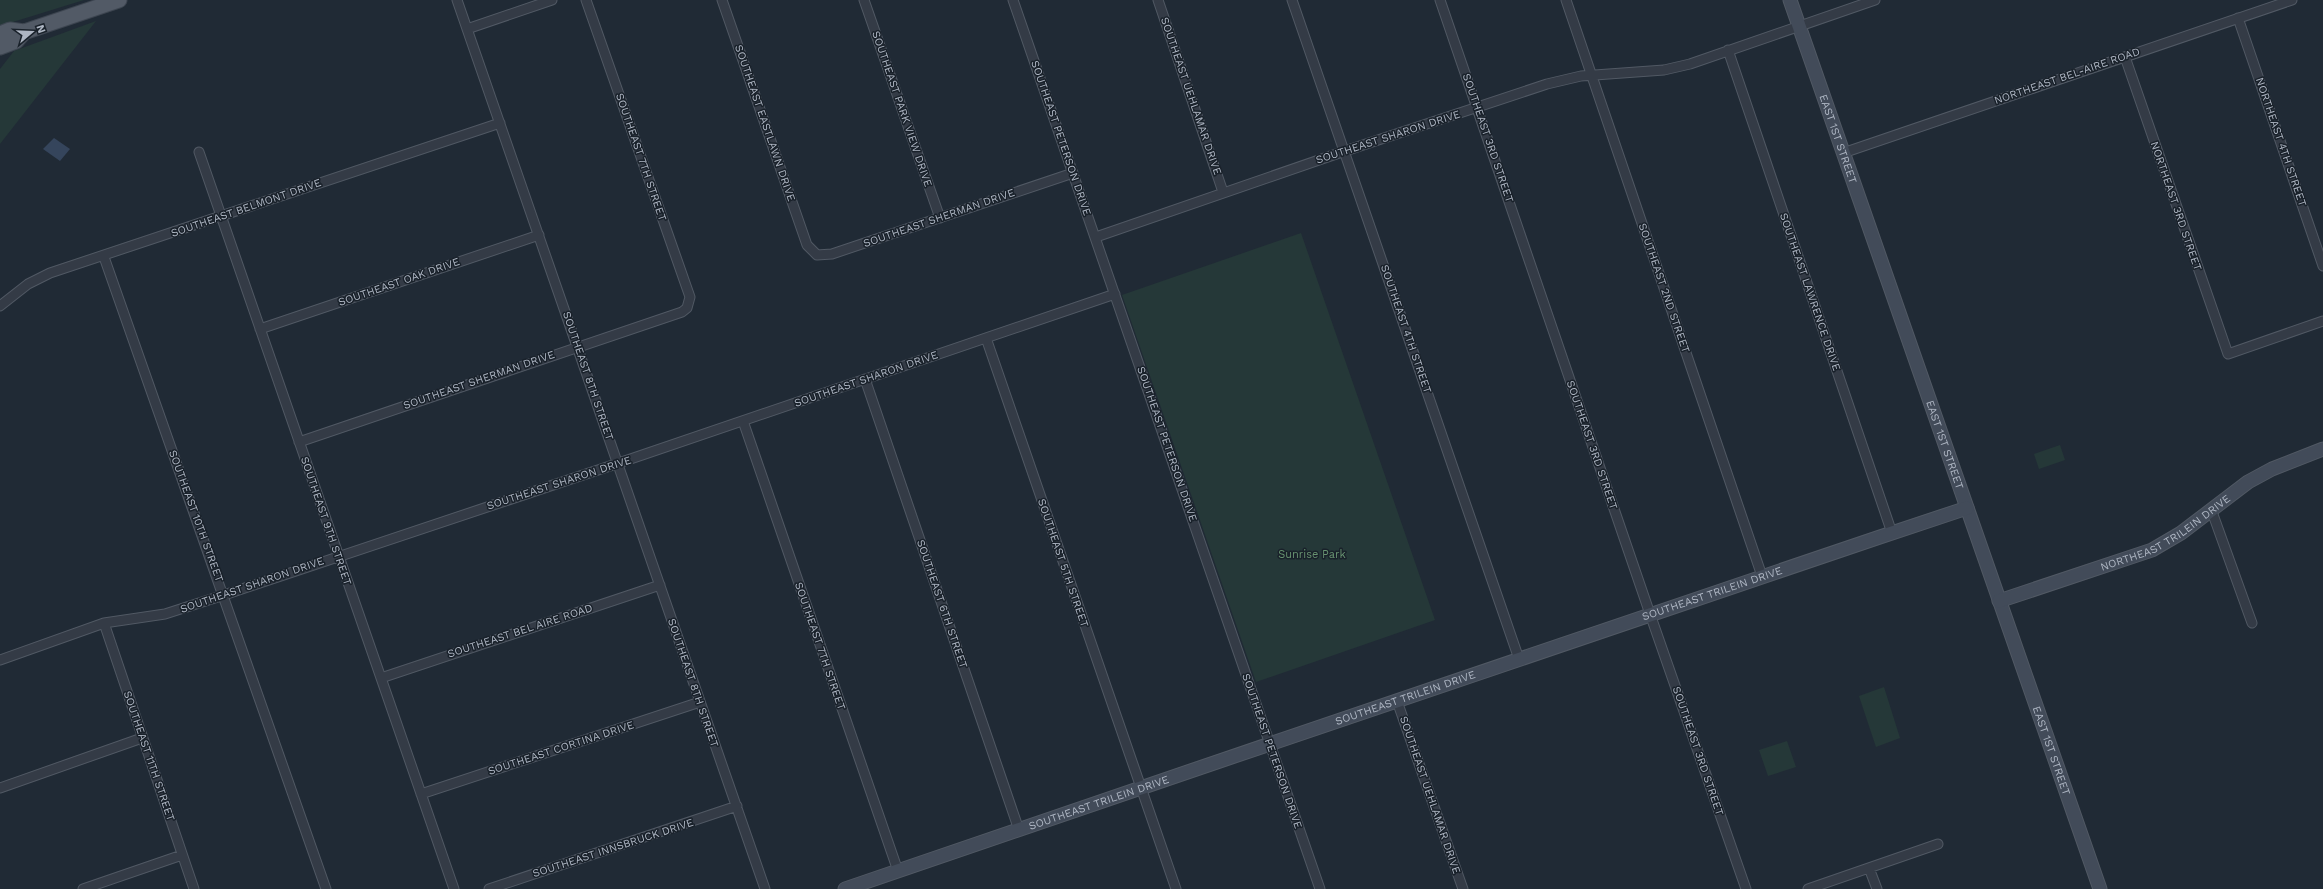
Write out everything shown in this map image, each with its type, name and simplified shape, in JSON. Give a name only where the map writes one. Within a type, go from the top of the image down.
[{"type":"main road","points":[[0,34],[10,30],[24,32],[119,0]]},
{"type":"main road","points":[[0,48],[16,41],[24,32]]},
{"type":"street","name":"SOUTHEAST 8TH STREET","points":[[457,0],[765,889]]},
{"type":"street","points":[[467,29],[552,0]]},
{"type":"street","name":"SOUTHEAST 7TH STREET","points":[[586,0],[690,297],[687,308],[682,312]]},
{"type":"street","name":"SOUTHEAST EASTLAWN DRIVE","points":[[722,0],[808,245]]},
{"type":"street","name":"SOUTHEAST PARK VIEW DRIVE","points":[[864,0],[940,218]]},
{"type":"street","name":"SOUTHEAST PETERSON DRIVE","points":[[1013,0],[1320,889]]},
{"type":"street","name":"SOUTHEAST UEHLAMAR DRIVE","points":[[1158,0],[1224,192]]},
{"type":"street","name":"SOUTHEAST 4TH STREET","points":[[1292,0],[1519,659]]},
{"type":"street","name":"SOUTHEAST 3RD STREET","points":[[1440,0],[1650,614],[1746,889]]},
{"type":"street","name":"SOUTHEAST 2ND STREET","points":[[1566,0],[1762,576]]},
{"type":"street","name":"EAST 1ST STREET","points":[[1790,0],[2100,889]]},
{"type":"street","name":"SOUTHEAST SHARON DRIVE","points":[[1096,237],[1224,192],[1547,84],[1592,74],[1664,70],[1690,64],[1874,0]]},
{"type":"street","name":"NORTHEAST BEL-AIRE ROAD","points":[[1843,153],[2292,0]]},
{"type":"street","name":"NORTHEAST 4TH STREET","points":[[2238,18],[2323,266]]},
{"type":"street","name":"SOUTHEAST LAWRENCE DRIVE","points":[[1728,50],[1892,533]]},
{"type":"street","name":"NORTHEAST 3RD STREET","points":[[2125,57],[2228,354],[2323,321]]},
{"type":"street","name":"SOUTHEAST BELMONT DRIVE","points":[[0,306],[19,290],[37,278],[500,123]]},
{"type":"street","name":"SOUTHEAST 9TH STREET","points":[[199,152],[454,889]]},
{"type":"street","name":"SOUTHEAST SHERMAN DRIVE","points":[[808,245],[817,255],[824,256],[1073,173]]},
{"type":"street","name":"SOUTHEAST OAK DRIVE","points":[[260,329],[539,235]]},
{"type":"street","name":"SOUTHEAST 10TH STREET","points":[[104,256],[326,889]]},
{"type":"street","name":"SOUTHEAST SHARON DRIVE","points":[[0,660],[104,623],[165,614],[224,595],[743,421],[1115,294]]},
{"type":"street","name":"SOUTHEAST SHERMAN DRIVE","points":[[299,442],[682,312]]},
{"type":"street","name":"SOUTHEAST 5TH STREET","points":[[986,338],[1176,889]]},
{"type":"street","name":"SOUTHEAST 6TH STREET","points":[[865,379],[1019,830]]},
{"type":"street","name":"SOUTHEAST 7TH STREET","points":[[743,421],[898,871]]},
{"type":"street","name":"NORTHEAST TRILEIN DRIVE","points":[[1999,601],[2152,550],[2181,533],[2248,482],[2272,468],[2323,449]]},
{"type":"street","name":"SOUTHEAST TRILEIN DRIVE","points":[[844,889],[1762,576],[1967,508]]},
{"type":"street","points":[[2211,509],[2252,623]]},
{"type":"street","name":"SOUTHEAST BEL AIRE ROAD","points":[[381,678],[660,585]]},
{"type":"street","name":"SOUTHEAST 11TH STREET","points":[[104,623],[194,889]]},
{"type":"street","name":"SOUTHEAST UEHLAMAR DRIVE","points":[[1397,701],[1462,889]]},
{"type":"street","name":"SOUTHEAST CORTINA DRIVE","points":[[421,794],[700,702]]},
{"type":"street","points":[[0,788],[142,738]]},
{"type":"street","name":"SOUTHEAST INNSBRUCK DRIVE","points":[[489,889],[736,806]]},
{"type":"street","points":[[1808,889],[1938,844]]},
{"type":"street","points":[[83,889],[182,855]]},
{"type":"street","points":[[1869,868],[1877,889]]},
{"type":"green space","points":[[0,0],[84,0],[0,26]]},
{"type":"green space","points":[[96,21],[0,144],[0,69],[14,51]]},
{"type":"green space","name":"Sunrise Park","points":[[1301,233],[1435,620],[1256,682],[1122,295]]},
{"type":"green space","points":[[2060,445],[2065,460],[2039,469],[2034,454]]},
{"type":"green space","points":[[1884,687],[1900,738],[1876,747],[1859,696]]},
{"type":"green space","points":[[1787,741],[1796,767],[1768,776],[1759,750]]},
{"type":"water","points":[[54,138],[70,149],[60,161],[43,149]]}]
